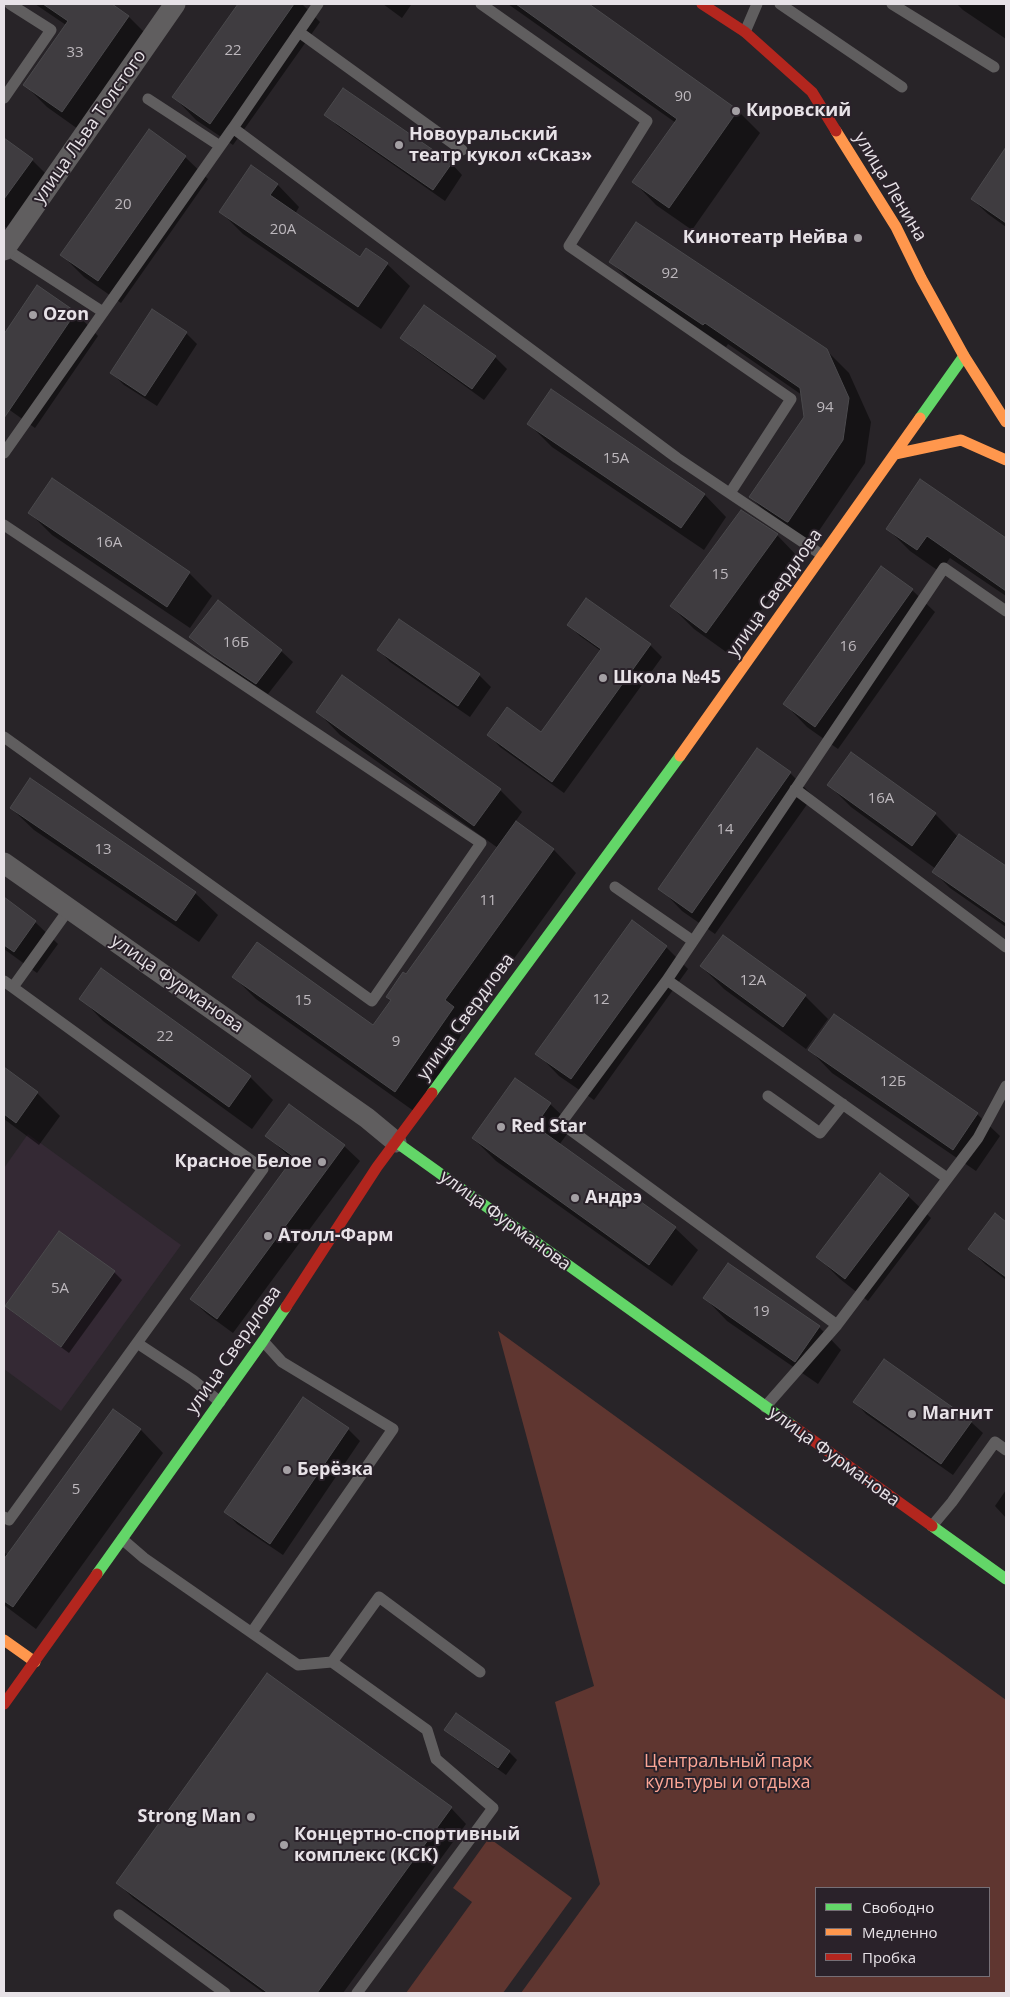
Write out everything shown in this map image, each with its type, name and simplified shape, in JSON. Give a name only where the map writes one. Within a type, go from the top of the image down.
[{"type":"main road","name":"улица Ленина","points":[[702,4],[745,32],[812,92],[896,227],[921,278],[964,356],[1006,422]]},
{"type":"main road","name":"улица Свердлова","points":[[4,1704],[263,1341],[377,1167],[712,714],[822,555],[964,356]]},
{"type":"main road","points":[[895,454],[961,440],[1006,460]]},
{"type":"main road","name":"улица Фурманова","points":[[396,1142],[1006,1579]]},
{"type":"main road","points":[[4,1640],[35,1662]]},
{"type":"street","name":"улица Льва Толстого","points":[[4,249],[175,4]]},
{"type":"street","name":"улица Фурманова","points":[[4,862],[367,1118],[396,1142]]},
{"type":"lane","points":[[4,98],[51,30],[10,4]]},
{"type":"lane","points":[[4,453],[318,4]]},
{"type":"lane","points":[[481,4],[647,121],[569,246],[791,399],[730,493]]},
{"type":"lane","points":[[745,32],[757,4]]},
{"type":"lane","points":[[780,4],[902,87]]},
{"type":"lane","points":[[892,4],[994,67]]},
{"type":"lane","points":[[299,32],[462,150]]},
{"type":"lane","points":[[148,99],[220,146]]},
{"type":"lane","points":[[233,128],[669,452],[822,555]]},
{"type":"lane","points":[[4,249],[103,312]]},
{"type":"lane","points":[[4,524],[481,842],[372,1001],[4,737]]},
{"type":"lane","points":[[838,1325],[561,1123],[667,980],[944,568],[1006,611]]},
{"type":"lane","points":[[795,789],[1006,946]]},
{"type":"lane","points":[[616,888],[693,941]]},
{"type":"lane","points":[[4,1517],[9,1520],[263,1169],[8,984],[69,909]]},
{"type":"lane","points":[[667,980],[947,1178]]},
{"type":"lane","points":[[765,1407],[838,1325],[978,1138],[1006,1086]]},
{"type":"lane","points":[[768,1096],[820,1133],[843,1104]]},
{"type":"lane","points":[[252,1632],[393,1429],[282,1362],[263,1341]]},
{"type":"lane","points":[[137,1343],[193,1380],[220,1402]]},
{"type":"lane","points":[[931,1526],[952,1502],[995,1442],[1006,1450]]},
{"type":"lane","points":[[122,1539],[144,1558],[298,1665],[332,1662],[427,1730],[436,1759],[492,1808],[357,1993]]},
{"type":"lane","points":[[332,1662],[379,1597],[480,1672]]},
{"type":"lane","points":[[119,1915],[225,1993]]},
{"type":"shaded area","points":[[28,1134],[181,1245],[61,1411],[4,1369],[4,1168]]},
{"type":"green space","name":"Центральный парк культуры и отдыха","points":[[498,1331],[1006,1700],[1006,1993],[521,1993],[600,1884],[555,1702],[594,1686]]},
{"type":"green space","points":[[489,1838],[572,1898],[503,1993],[406,1993],[472,1902],[453,1888]]},
{"type":"building","points":[[43,4],[112,4],[129,16],[62,112],[23,85],[68,21]]},
{"type":"building","points":[[238,4],[294,4],[210,124],[172,97]]},
{"type":"building","points":[[516,4],[589,4],[738,110],[669,208],[632,182],[677,119]]},
{"type":"building","points":[[343,88],[452,163],[433,190],[324,115]]},
{"type":"building","points":[[149,129],[186,156],[98,281],[60,255]]},
{"type":"building","points":[[4,138],[33,159],[4,199]]},
{"type":"building","points":[[1006,147],[1006,223],[971,199]]},
{"type":"building","points":[[251,165],[278,184],[270,195],[360,257],[366,248],[388,263],[358,307],[219,212]]},
{"type":"building","points":[[636,222],[827,349],[849,398],[843,440],[788,522],[749,497],[804,417],[800,388],[705,323],[703,325],[609,262]]},
{"type":"building","points":[[37,285],[76,312],[4,418],[4,334]]},
{"type":"building","points":[[424,305],[496,356],[472,389],[400,338]]},
{"type":"building","points":[[152,309],[187,332],[145,396],[110,373]]},
{"type":"building","points":[[551,389],[705,494],[681,528],[527,424]]},
{"type":"building","points":[[52,478],[190,572],[167,607],[28,513]]},
{"type":"building","points":[[920,479],[1006,538],[1006,591],[927,536],[917,550],[886,529]]},
{"type":"building","points":[[741,510],[778,534],[706,633],[670,606]]},
{"type":"building","points":[[881,566],[913,589],[815,727],[783,704]]},
{"type":"building","name":"Школа №45","points":[[586,598],[651,644],[552,782],[487,735],[507,707],[541,732],[601,649],[567,625]]},
{"type":"building","points":[[218,600],[282,650],[256,684],[189,637]]},
{"type":"building","points":[[399,619],[480,674],[458,706],[377,650]]},
{"type":"building","points":[[342,675],[501,789],[474,826],[316,712]]},
{"type":"building","points":[[757,748],[791,772],[692,913],[658,889]]},
{"type":"building","points":[[851,752],[936,813],[912,846],[827,785]]},
{"type":"building","points":[[30,778],[196,892],[176,921],[10,808]]},
{"type":"building","points":[[516,821],[554,849],[445,1000],[454,1007],[395,1092],[232,977],[257,942],[373,1025],[391,1000],[386,997],[403,972],[406,974]]},
{"type":"building","points":[[959,834],[1006,866],[1006,923],[932,872]]},
{"type":"building","points":[[4,897],[36,921],[14,952],[4,945]]},
{"type":"building","points":[[632,920],[667,946],[571,1079],[535,1054]]},
{"type":"building","points":[[723,935],[806,995],[783,1027],[700,966]]},
{"type":"building","points":[[101,968],[251,1076],[229,1107],[79,999]]},
{"type":"building","points":[[834,1014],[978,1113],[953,1150],[808,1050]]},
{"type":"building","points":[[4,1067],[38,1092],[16,1123],[4,1114]]},
{"type":"building","points":[[515,1078],[551,1103],[535,1126],[676,1227],[649,1265],[472,1138]]},
{"type":"building","points":[[289,1104],[345,1145],[217,1319],[190,1299],[294,1157],[265,1136]]},
{"type":"building","points":[[880,1173],[909,1195],[845,1279],[816,1257]]},
{"type":"building","points":[[995,1213],[1006,1222],[1006,1277],[968,1249]]},
{"type":"building","points":[[59,1231],[115,1271],[61,1347],[5,1306]]},
{"type":"building","points":[[728,1263],[820,1326],[795,1362],[703,1298]]},
{"type":"building","points":[[884,1359],[972,1421],[941,1464],[853,1402]]},
{"type":"building","name":"Берёзка","points":[[303,1397],[349,1428],[270,1544],[224,1512]]},
{"type":"building","points":[[113,1409],[141,1429],[13,1607],[4,1601],[4,1559]]},
{"type":"building","name":"Концертно-спортивный комплекс (КСК)","points":[[267,1673],[452,1807],[317,1993],[268,1993],[116,1883]]},
{"type":"building","points":[[456,1713],[510,1751],[498,1768],[444,1730]]},
{"type":"traffic: fast","points":[[920,418],[964,356]]},
{"type":"traffic: fast","points":[[432,1093],[680,756]]},
{"type":"traffic: fast","points":[[396,1142],[793,1426]]},
{"type":"traffic: fast","points":[[97,1574],[286,1307]]},
{"type":"traffic: fast","points":[[932,1526],[1006,1579]]},
{"type":"traffic: slow","points":[[836,131],[896,227],[921,278],[964,356],[1006,422]]},
{"type":"traffic: slow","points":[[680,756],[920,418]]},
{"type":"traffic: slow","points":[[895,454],[961,440],[1006,460]]},
{"type":"traffic: slow","points":[[4,1640],[35,1662]]},
{"type":"traffic: jam","points":[[702,4],[745,32],[812,92],[836,131]]},
{"type":"traffic: jam","points":[[286,1307],[377,1167],[432,1093]]},
{"type":"traffic: jam","points":[[793,1426],[932,1526]]},
{"type":"traffic: jam","points":[[4,1704],[97,1574]]},
{"type":"place","name":"Кировский","points":[[736,111]]},
{"type":"place","name":"Новоуральский театр кукол «Сказ»","points":[[399,145]]},
{"type":"place","name":"Кинотеатр Нейва","points":[[858,238]]},
{"type":"place","name":"Ozon","points":[[33,315]]},
{"type":"place","name":"Школа №45","points":[[603,678]]},
{"type":"place","name":"Red Star","points":[[501,1127]]},
{"type":"place","name":"Красное Белое","points":[[322,1162]]},
{"type":"place","name":"Андрэ","points":[[575,1198]]},
{"type":"place","name":"Атолл-Фарм","points":[[268,1236]]},
{"type":"place","name":"Магнит","points":[[912,1414]]},
{"type":"place","name":"Берёзка","points":[[287,1470]]},
{"type":"place","name":"Strong Man","points":[[251,1817]]},
{"type":"place","name":"Концертно-спортивный комплекс (КСК)","points":[[284,1845]]}]
